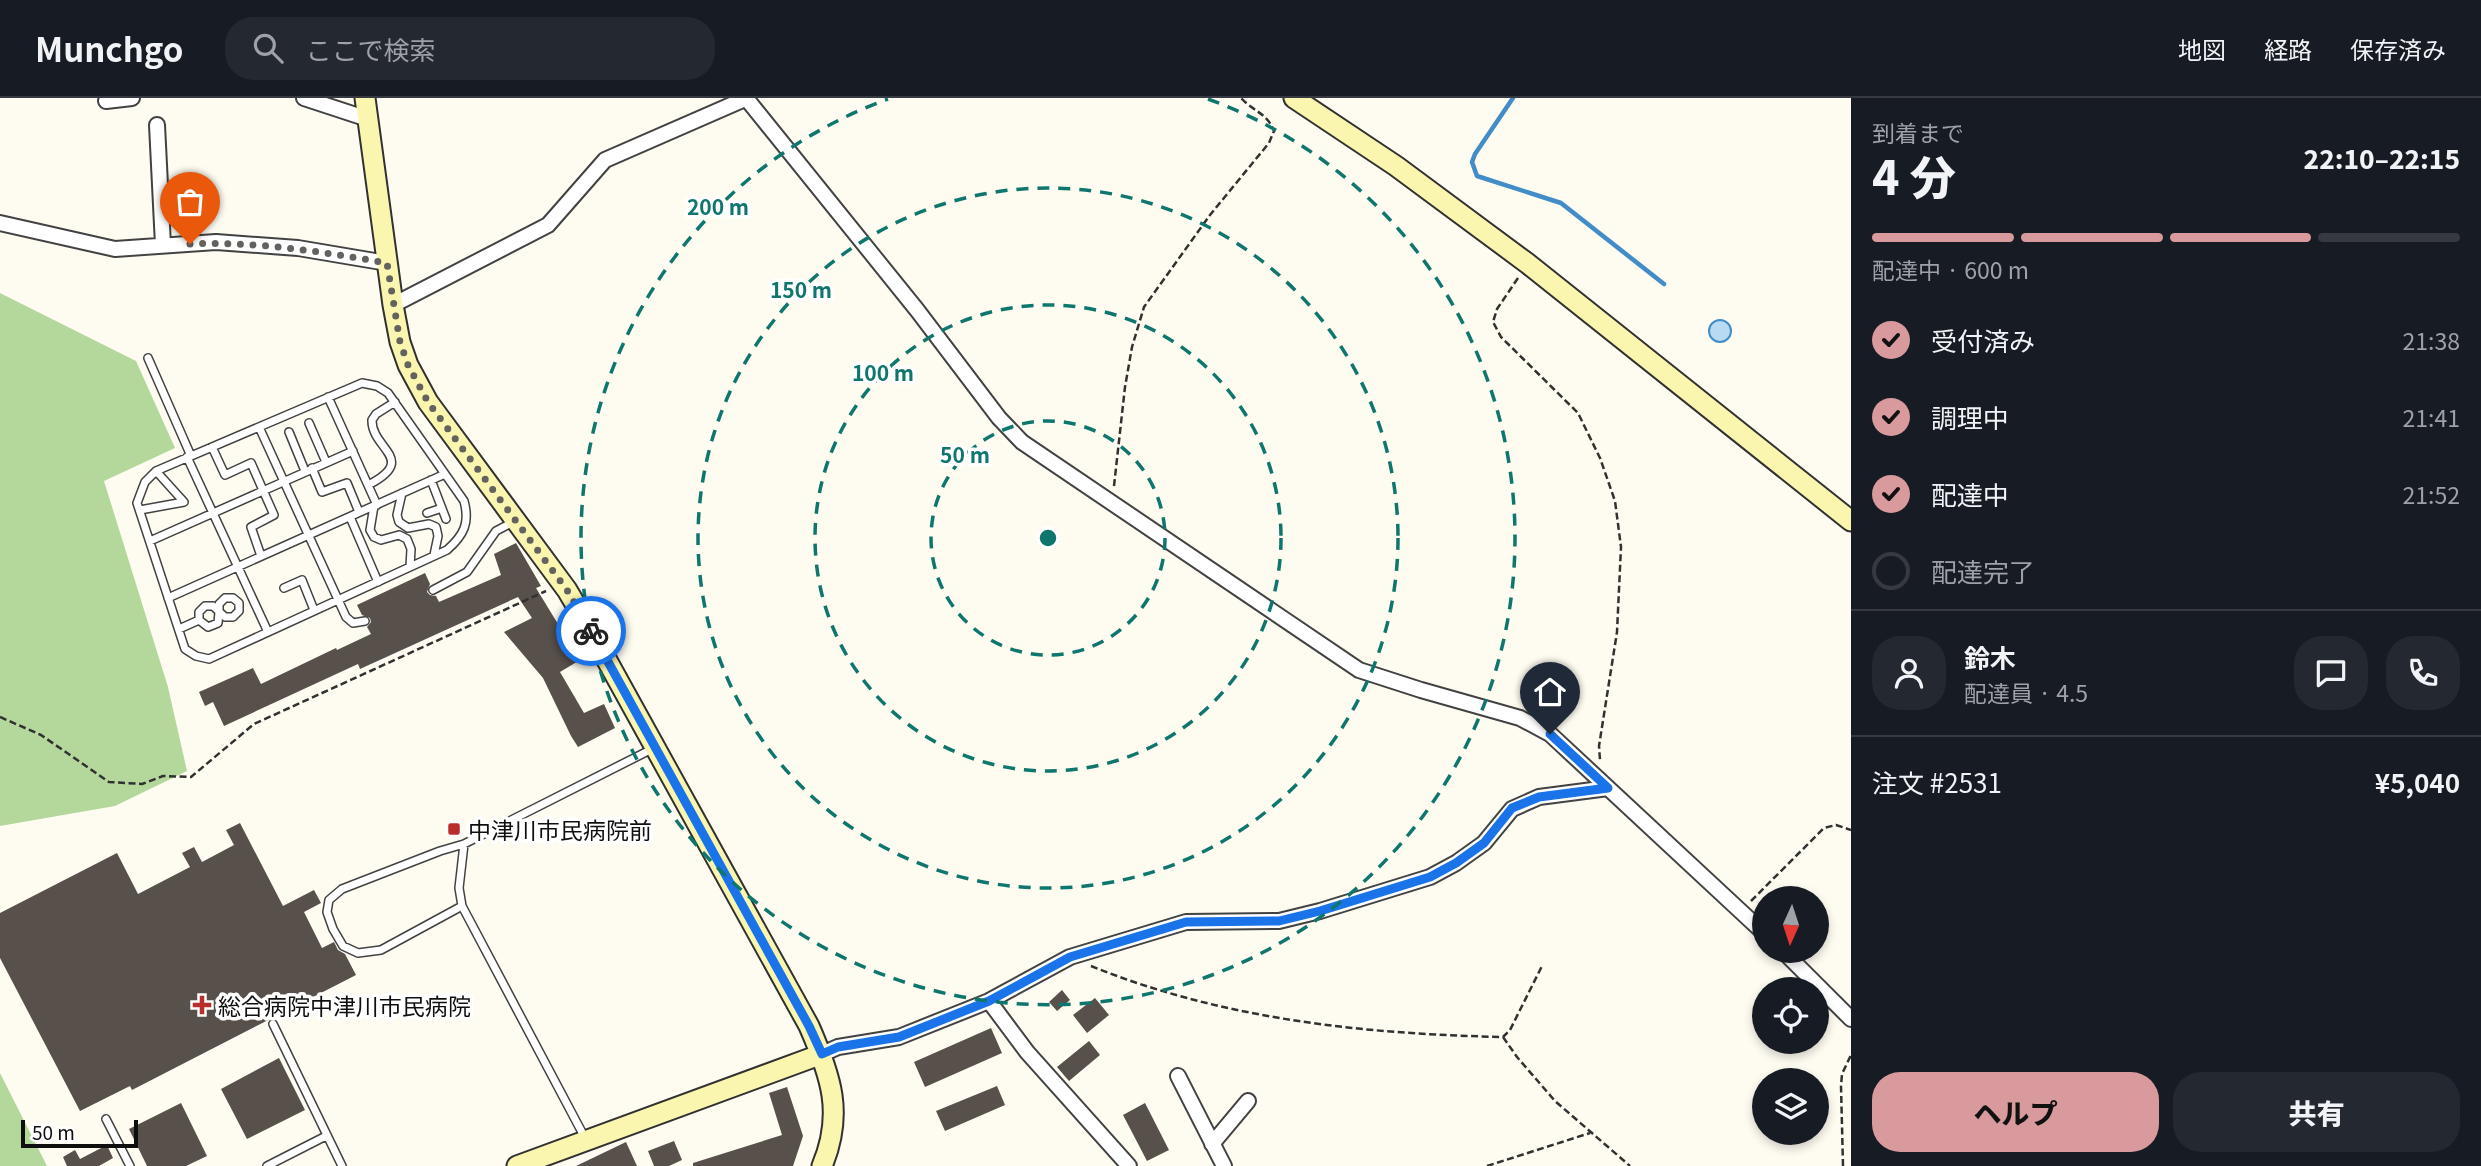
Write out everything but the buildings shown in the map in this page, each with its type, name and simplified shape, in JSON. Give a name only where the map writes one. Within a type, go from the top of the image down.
[{"type":"street","points":[[106,101],[132,98]]},
{"type":"street","points":[[304,98],[368,119]]},
{"type":"street","points":[[365,98],[393,305],[400,342],[408,365],[428,402],[562,584],[583,617],[809,1026],[822,1054],[831,1084],[835,1115],[833,1136],[822,1166]]},
{"type":"street","points":[[393,305],[548,225],[605,160],[747,98],[917,310],[999,418],[1022,442],[1359,670],[1520,718],[1550,734],[1752,922]]},
{"type":"street","points":[[1303,100],[1527,263],[1851,521]]},
{"type":"street","points":[[157,125],[163,245]]},
{"type":"street","points":[[0,223],[115,249],[216,242],[298,248],[387,263]]},
{"type":"street","points":[[517,1166],[838,1047],[899,1037],[989,1001],[1077,955],[1186,922],[1279,921],[1430,877],[1484,843],[1512,808],[1539,797],[1605,784]]},
{"type":"street","points":[[1795,963],[1851,1019]]},
{"type":"street","points":[[989,1001],[1027,1052],[1129,1166]]},
{"type":"street","points":[[1178,1076],[1224,1166]]},
{"type":"street","points":[[1213,1144],[1248,1101]]},
{"type":"lane","points":[[148,358],[237,567],[268,632]]},
{"type":"lane","points":[[362,383],[377,386],[395,402],[464,501],[468,516],[459,540],[447,550],[209,659],[196,656],[185,649],[138,503],[145,482],[156,471],[189,457],[362,383]]},
{"type":"lane","points":[[328,397],[375,505],[370,530],[374,537],[381,540],[399,535],[407,539],[411,549],[410,567]]},
{"type":"lane","points":[[368,485],[383,477],[391,461],[390,453],[374,434],[372,420],[376,414],[395,402]]},
{"type":"lane","points":[[309,423],[326,462]]},
{"type":"lane","points":[[259,427],[346,617],[353,623],[365,621]]},
{"type":"lane","points":[[289,432],[322,492],[347,483],[359,512]]},
{"type":"lane","points":[[212,447],[225,475],[251,463],[274,515],[251,527],[261,556]]},
{"type":"lane","points":[[149,541],[353,451]]},
{"type":"lane","points":[[140,510],[184,502],[156,471]]},
{"type":"lane","points":[[168,598],[445,474]]},
{"type":"lane","points":[[431,480],[446,519]]},
{"type":"lane","points":[[402,493],[398,522],[408,528],[429,524],[436,527],[438,536],[434,555]]},
{"type":"lane","points":[[427,513],[442,508]]},
{"type":"lane","points":[[350,516],[378,582]]},
{"type":"lane","points":[[433,590],[467,572],[496,531],[515,520]]},
{"type":"lane","points":[[284,588],[302,580],[314,610]]},
{"type":"lane","points":[[205,606],[213,606],[219,612],[218,623],[214,626],[203,625],[199,620],[199,612],[205,606]]},
{"type":"lane","points":[[179,629],[199,620]]},
{"type":"lane","points":[[462,906],[381,950],[369,953],[358,953],[343,946],[327,912],[330,900],[342,889],[464,844],[656,748]]},
{"type":"lane","points":[[464,844],[459,888],[462,906],[586,1140]]},
{"type":"lane","points":[[272,1024],[342,1166]]},
{"type":"lane","points":[[106,1119],[130,1166]]},
{"type":"lane","points":[[267,1166],[326,1136]]},
{"type":"path","points":[[1112,503],[1125,387],[1132,347],[1144,307],[1210,215],[1269,143],[1274,131],[1270,120],[1241,98]]},
{"type":"path","points":[[1527,263],[1516,284],[1497,309],[1493,322],[1501,337],[1578,413],[1600,458],[1615,501],[1622,547],[1617,632],[1599,746],[1605,784]]},
{"type":"path","points":[[0,717],[41,735],[109,782],[142,785],[163,776],[191,777],[254,724],[562,584]]},
{"type":"path","points":[[1741,911],[1824,828],[1836,825],[1851,830]]},
{"type":"path","points":[[1077,955],[1091,966],[1170,994],[1292,1021],[1319,1026],[1503,1037],[1510,1030],[1542,966]]},
{"type":"path","points":[[1503,1037],[1555,1101],[1630,1166]]},
{"type":"path","points":[[1843,1166],[1841,1086],[1842,1074],[1851,1055]]},
{"type":"path","points":[[1487,1166],[1590,1132]]},
{"type":"green space","points":[[0,293],[136,361],[175,448],[104,481],[168,687],[187,771],[115,806],[0,826]]},
{"type":"green space","points":[[0,1073],[47,1166],[0,1166]]},
{"type":"water","points":[[1720,320],[1728,323],[1731,331],[1728,339],[1720,342],[1712,339],[1709,331],[1712,323]]},
{"type":"waterway","points":[[1513,98],[1475,154],[1472,162],[1477,176],[1561,203],[1664,284]]},
{"type":"way so far","points":[[190,244],[216,242],[298,248],[387,263],[400,342],[408,365],[428,402],[567,590],[591,631]]},
{"type":"place","name":"中津川市民病院前","points":[[454,829]]},
{"type":"place","name":"総合病院中津川市民病院","points":[[202,1005]]},
{"type":"route","points":[[591,631],[822,1054],[838,1047],[899,1037],[989,1001],[1070,957],[1186,922],[1279,921],[1430,877],[1484,843],[1512,808],[1539,797],[1608,788],[1550,734]]}]
